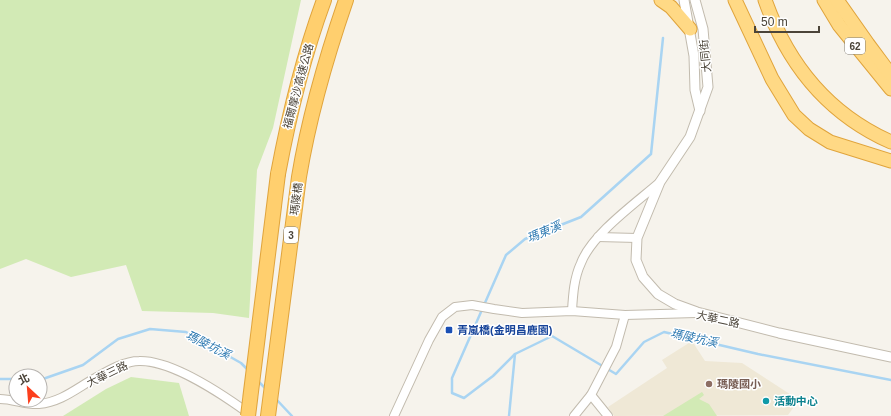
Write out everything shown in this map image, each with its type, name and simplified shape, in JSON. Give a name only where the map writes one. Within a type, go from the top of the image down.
[{"type":"highway","name":"福爾摩沙高速公路","points":[[278,174],[294,96],[306,52],[324,0]]},
{"type":"highway","name":"福爾摩沙高速公路","points":[[329,56],[346,0]]},
{"type":"highway","points":[[661,0],[671,8],[690,29]]},
{"type":"highway","points":[[735,0],[772,79],[794,115],[809,128],[830,142],[891,161]]},
{"type":"highway","points":[[765,0],[784,44],[798,67],[809,81],[847,117],[870,133],[891,142]]},
{"type":"highway","name":"62","points":[[824,0],[839,25],[891,90]]},
{"type":"highway","name":"62","points":[[837,0],[891,74]]},
{"type":"highway","name":"瑪陵橋","points":[[268,416],[305,141],[329,56]]},
{"type":"highway","name":"瑪陵橋","points":[[248,416],[278,174]]},
{"type":"street","name":"大同街","points":[[684,0],[694,56],[695,90],[700,112]]},
{"type":"street","name":"大同街","points":[[694,0],[703,30],[708,87],[690,137],[660,182],[637,238],[636,260],[643,276],[658,294],[675,304],[697,312]]},
{"type":"street","points":[[572,311],[574,285],[581,262],[588,248],[598,237],[660,182]]},
{"type":"street","points":[[598,237],[637,238]]},
{"type":"street","name":"大華二路","points":[[394,416],[429,340],[442,317],[455,307],[472,305],[494,310],[522,313],[572,311],[625,315],[697,312],[779,333],[891,357]]},
{"type":"street","points":[[574,416],[591,395],[616,347],[625,315]]},
{"type":"street","name":"大華三路","points":[[0,399],[39,404],[66,397],[96,377],[126,363],[140,361],[156,364],[180,372],[228,398],[253,416]]},
{"type":"street","points":[[591,395],[608,416]]},
{"type":"shaded area","name":"瑪陵國小","points":[[692,341],[705,361],[742,363],[799,400],[788,415],[614,416],[608,407],[667,368],[662,360]]},
{"type":"green space","points":[[0,0],[301,0],[273,128],[257,170],[249,318],[213,313],[142,311],[126,265],[71,277],[26,259],[0,269]]},
{"type":"green space","points":[[131,377],[179,383],[189,416],[63,416],[106,389]]},
{"type":"green space","points":[[702,392],[704,395],[699,399],[709,404],[717,416],[663,416]]},
{"type":"waterway","name":"瑪東溪","points":[[515,354],[493,376],[464,398],[452,393],[452,378],[506,255],[525,239],[581,217],[651,154],[663,38]]},
{"type":"waterway","name":"瑪陵坑溪","points":[[48,377],[83,365],[118,339],[150,329],[186,332],[241,363],[249,371]]},
{"type":"waterway","name":"瑪陵坑溪","points":[[509,416],[515,354],[552,336],[616,374],[644,342],[664,332],[758,354],[891,380]]},
{"type":"waterway","name":"瑪陵坑溪","points":[[0,379],[8,379]]},
{"type":"waterway","name":"瑪陵坑溪","points":[[258,381],[267,390]]},
{"type":"waterway","name":"瑪陵坑溪","points":[[276,399],[292,416]]},
{"type":"place","name":"青嵐橋(金明昌鹿園)","points":[[449,330]]},
{"type":"place","name":"瑪陵國小","points":[[709,384]]},
{"type":"place","name":"活動中心","points":[[766,401]]}]
